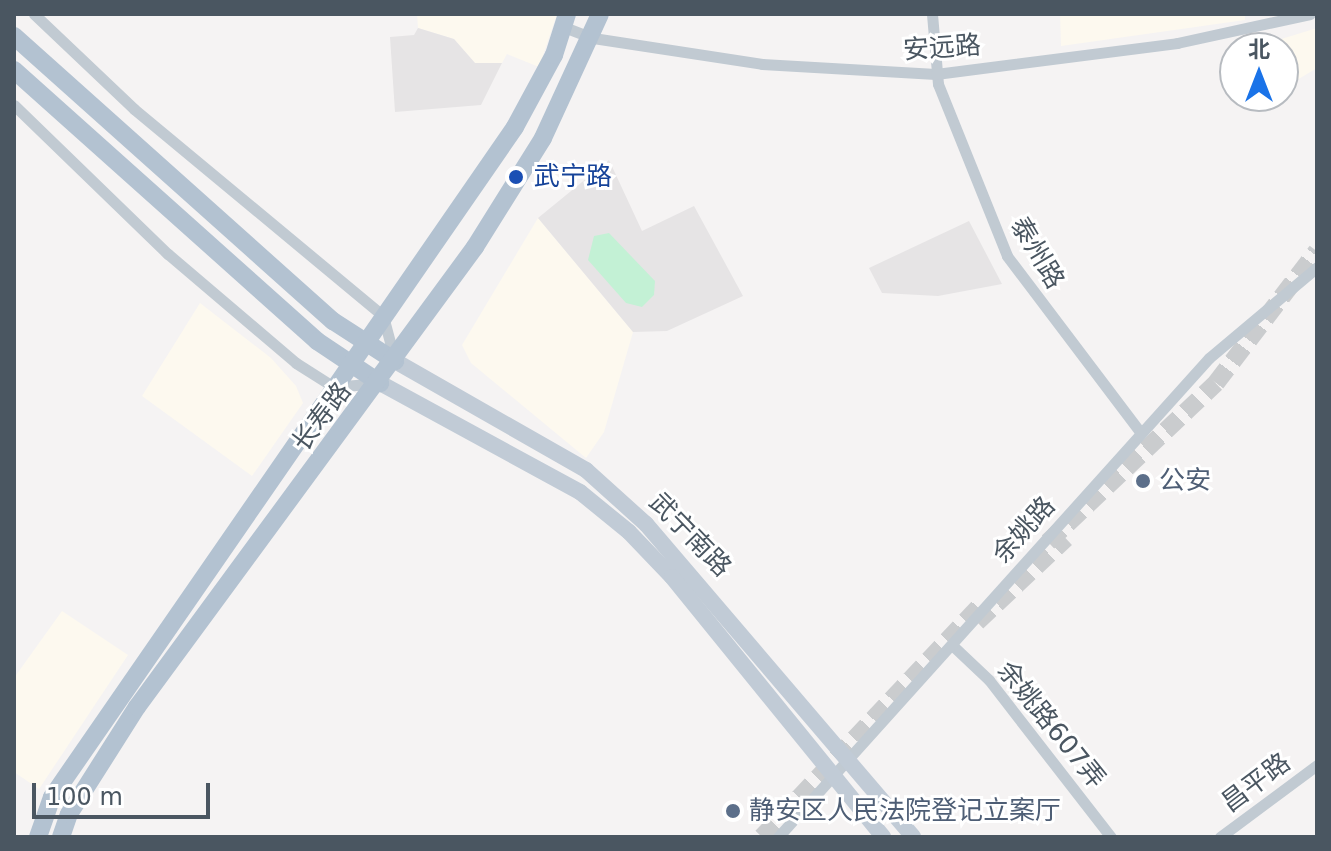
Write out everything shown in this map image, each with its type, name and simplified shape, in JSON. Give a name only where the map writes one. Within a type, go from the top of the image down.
[{"type":"main road","name":"长寿路","points":[[38,837],[52,797],[515,127],[575,28],[600,14]]},
{"type":"main road","name":"长寿路","points":[[61,837],[69,814],[137,707],[380,383],[543,138],[575,28]]},
{"type":"main road","points":[[14,36],[365,344]]},
{"type":"main road","points":[[14,70],[317,341],[380,383]]},
{"type":"main road","name":"武宁南路","points":[[365,344],[586,470],[710,594],[913,837]]},
{"type":"main road","name":"武宁南路","points":[[380,383],[580,492],[629,532],[672,577],[883,837]]},
{"type":"street","name":"泰州路","points":[[932,14],[936,74],[1007,256],[1140,432]]},
{"type":"street","name":"安远路","points":[[575,28],[762,64],[936,74],[1191,41],[1310,14]]},
{"type":"street","points":[[42,16],[134,109],[383,316],[395,361]]},
{"type":"street","points":[[14,105],[222,302],[334,387],[380,383]]},
{"type":"street","name":"余姚路","points":[[778,837],[1140,432],[1235,333],[1317,267]]},
{"type":"street","name":"余姚路607弄","points":[[952,645],[989,680],[1111,837]]},
{"type":"street","name":"昌平路","points":[[1220,837],[1317,765]]},
{"type":"shaded area","points":[[417,14],[557,14],[539,67],[507,54],[502,63],[475,63],[454,39],[418,28]]},
{"type":"shaded area","points":[[1060,14],[1245,14],[1245,20],[1061,46]]},
{"type":"shaded area","points":[[418,28],[454,39],[475,63],[502,63],[481,105],[395,112],[390,37],[414,35]]},
{"type":"shaded area","points":[[1317,28],[1317,68],[1299,79],[1299,34]]},
{"type":"shaded area","points":[[609,160],[642,231],[694,206],[743,296],[667,331],[633,332],[538,218]]},
{"type":"shaded area","points":[[538,218],[633,332],[604,432],[586,458],[471,363],[462,345]]},
{"type":"shaded area","points":[[969,221],[1002,284],[938,296],[882,293],[869,268]]},
{"type":"shaded area","points":[[200,303],[271,358],[296,386],[303,403],[252,476],[142,396]]},
{"type":"shaded area","points":[[62,611],[128,655],[39,789],[14,772],[14,678]]},
{"type":"green space","points":[[609,233],[655,281],[654,295],[642,307],[626,303],[588,260],[594,236]]},
{"type":"tunnel","points":[[1048,542],[1216,383],[1317,251]]},
{"type":"tunnel","points":[[977,622],[1066,538]]},
{"type":"tunnel","points":[[762,837],[980,606]]},
{"type":"place","name":"武宁路","points":[[516,177]]},
{"type":"place","name":"公安","points":[[1143,481]]},
{"type":"place","name":"静安区人民法院登记立案厅","points":[[733,811]]}]
